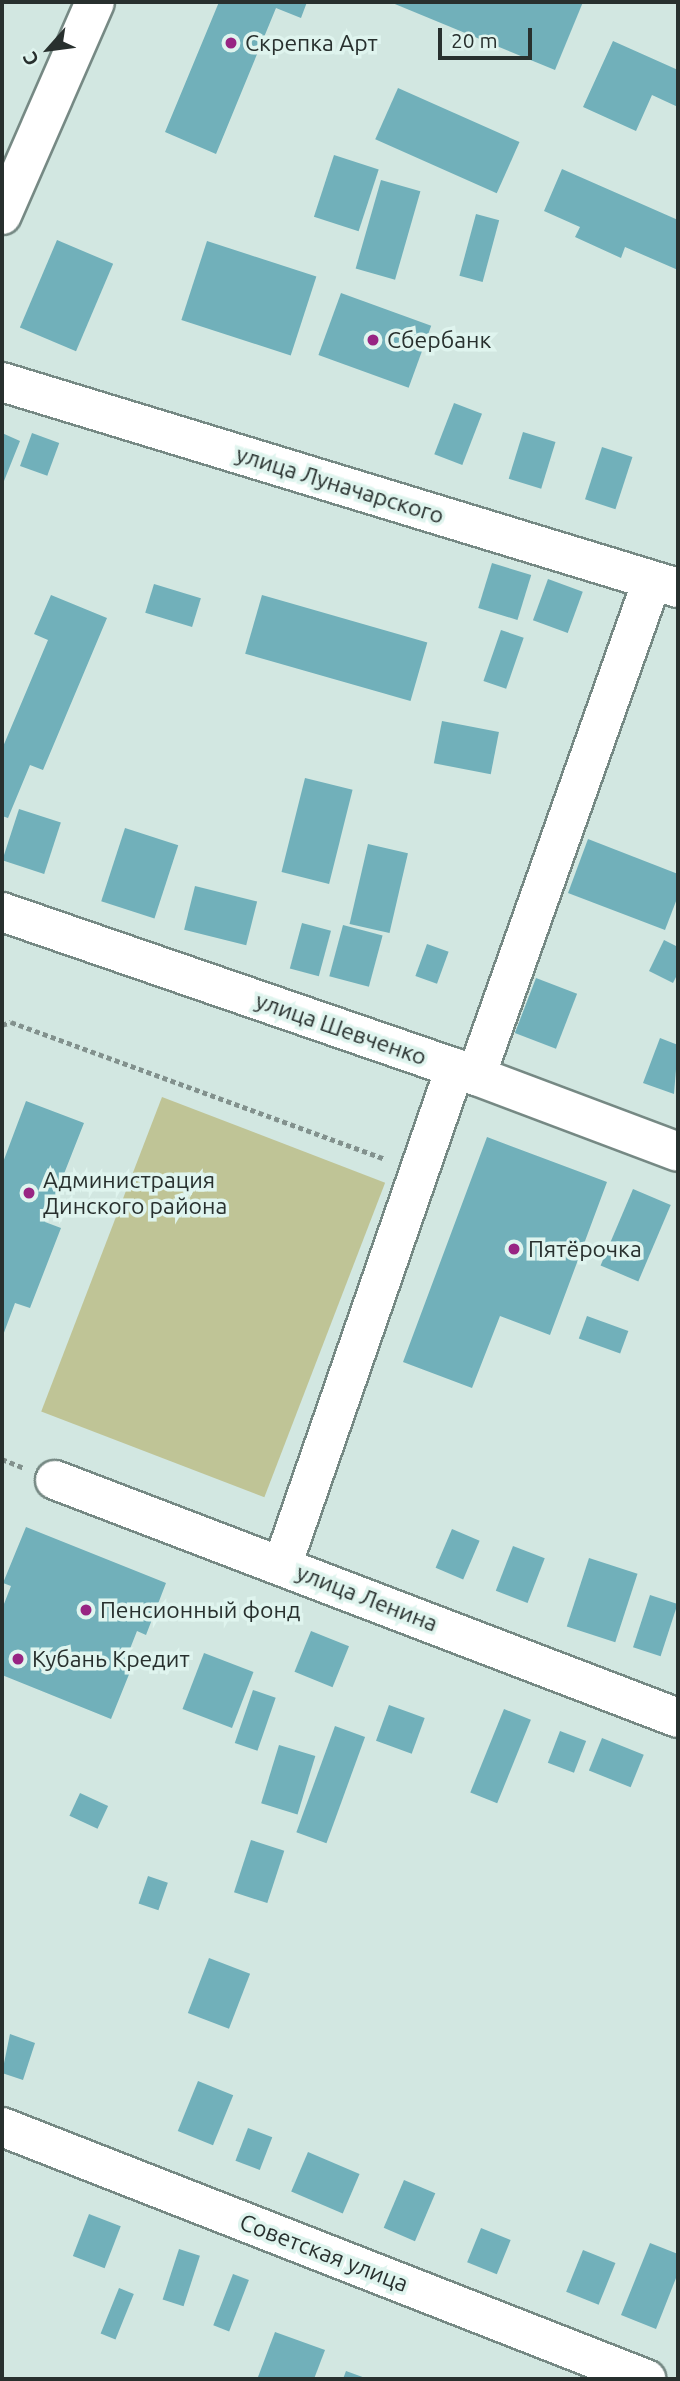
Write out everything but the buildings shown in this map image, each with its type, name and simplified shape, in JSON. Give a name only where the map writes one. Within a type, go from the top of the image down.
[{"type":"street","points":[[2,215],[94,2]]},
{"type":"street","name":"улица Луначарского","points":[[2,382],[665,585]]},
{"type":"street","points":[[282,1566],[420,1171],[465,1072],[665,585]]},
{"type":"street","name":"улица Шевченко","points":[[2,912],[465,1072],[678,1152]]},
{"type":"street","name":"улица Ленина","points":[[55,1480],[678,1718]]},
{"type":"street","name":"Советская улица","points":[[2,2127],[646,2379]]},
{"type":"path","points":[[2,1024],[11,1022],[420,1171]]},
{"type":"green space","points":[[162,1097],[385,1183],[264,1497],[41,1412]]},
{"type":"place","name":"Скрепка Арт","points":[[231,43]]},
{"type":"place","name":"Сбербанк","points":[[373,340]]},
{"type":"place","name":"Администрация Динского района","points":[[29,1193]]},
{"type":"place","name":"Пятёрочка","points":[[514,1249]]},
{"type":"place","name":"Пенсионный фонд","points":[[86,1610]]},
{"type":"place","name":"Кубань Кредит","points":[[18,1659]]}]
